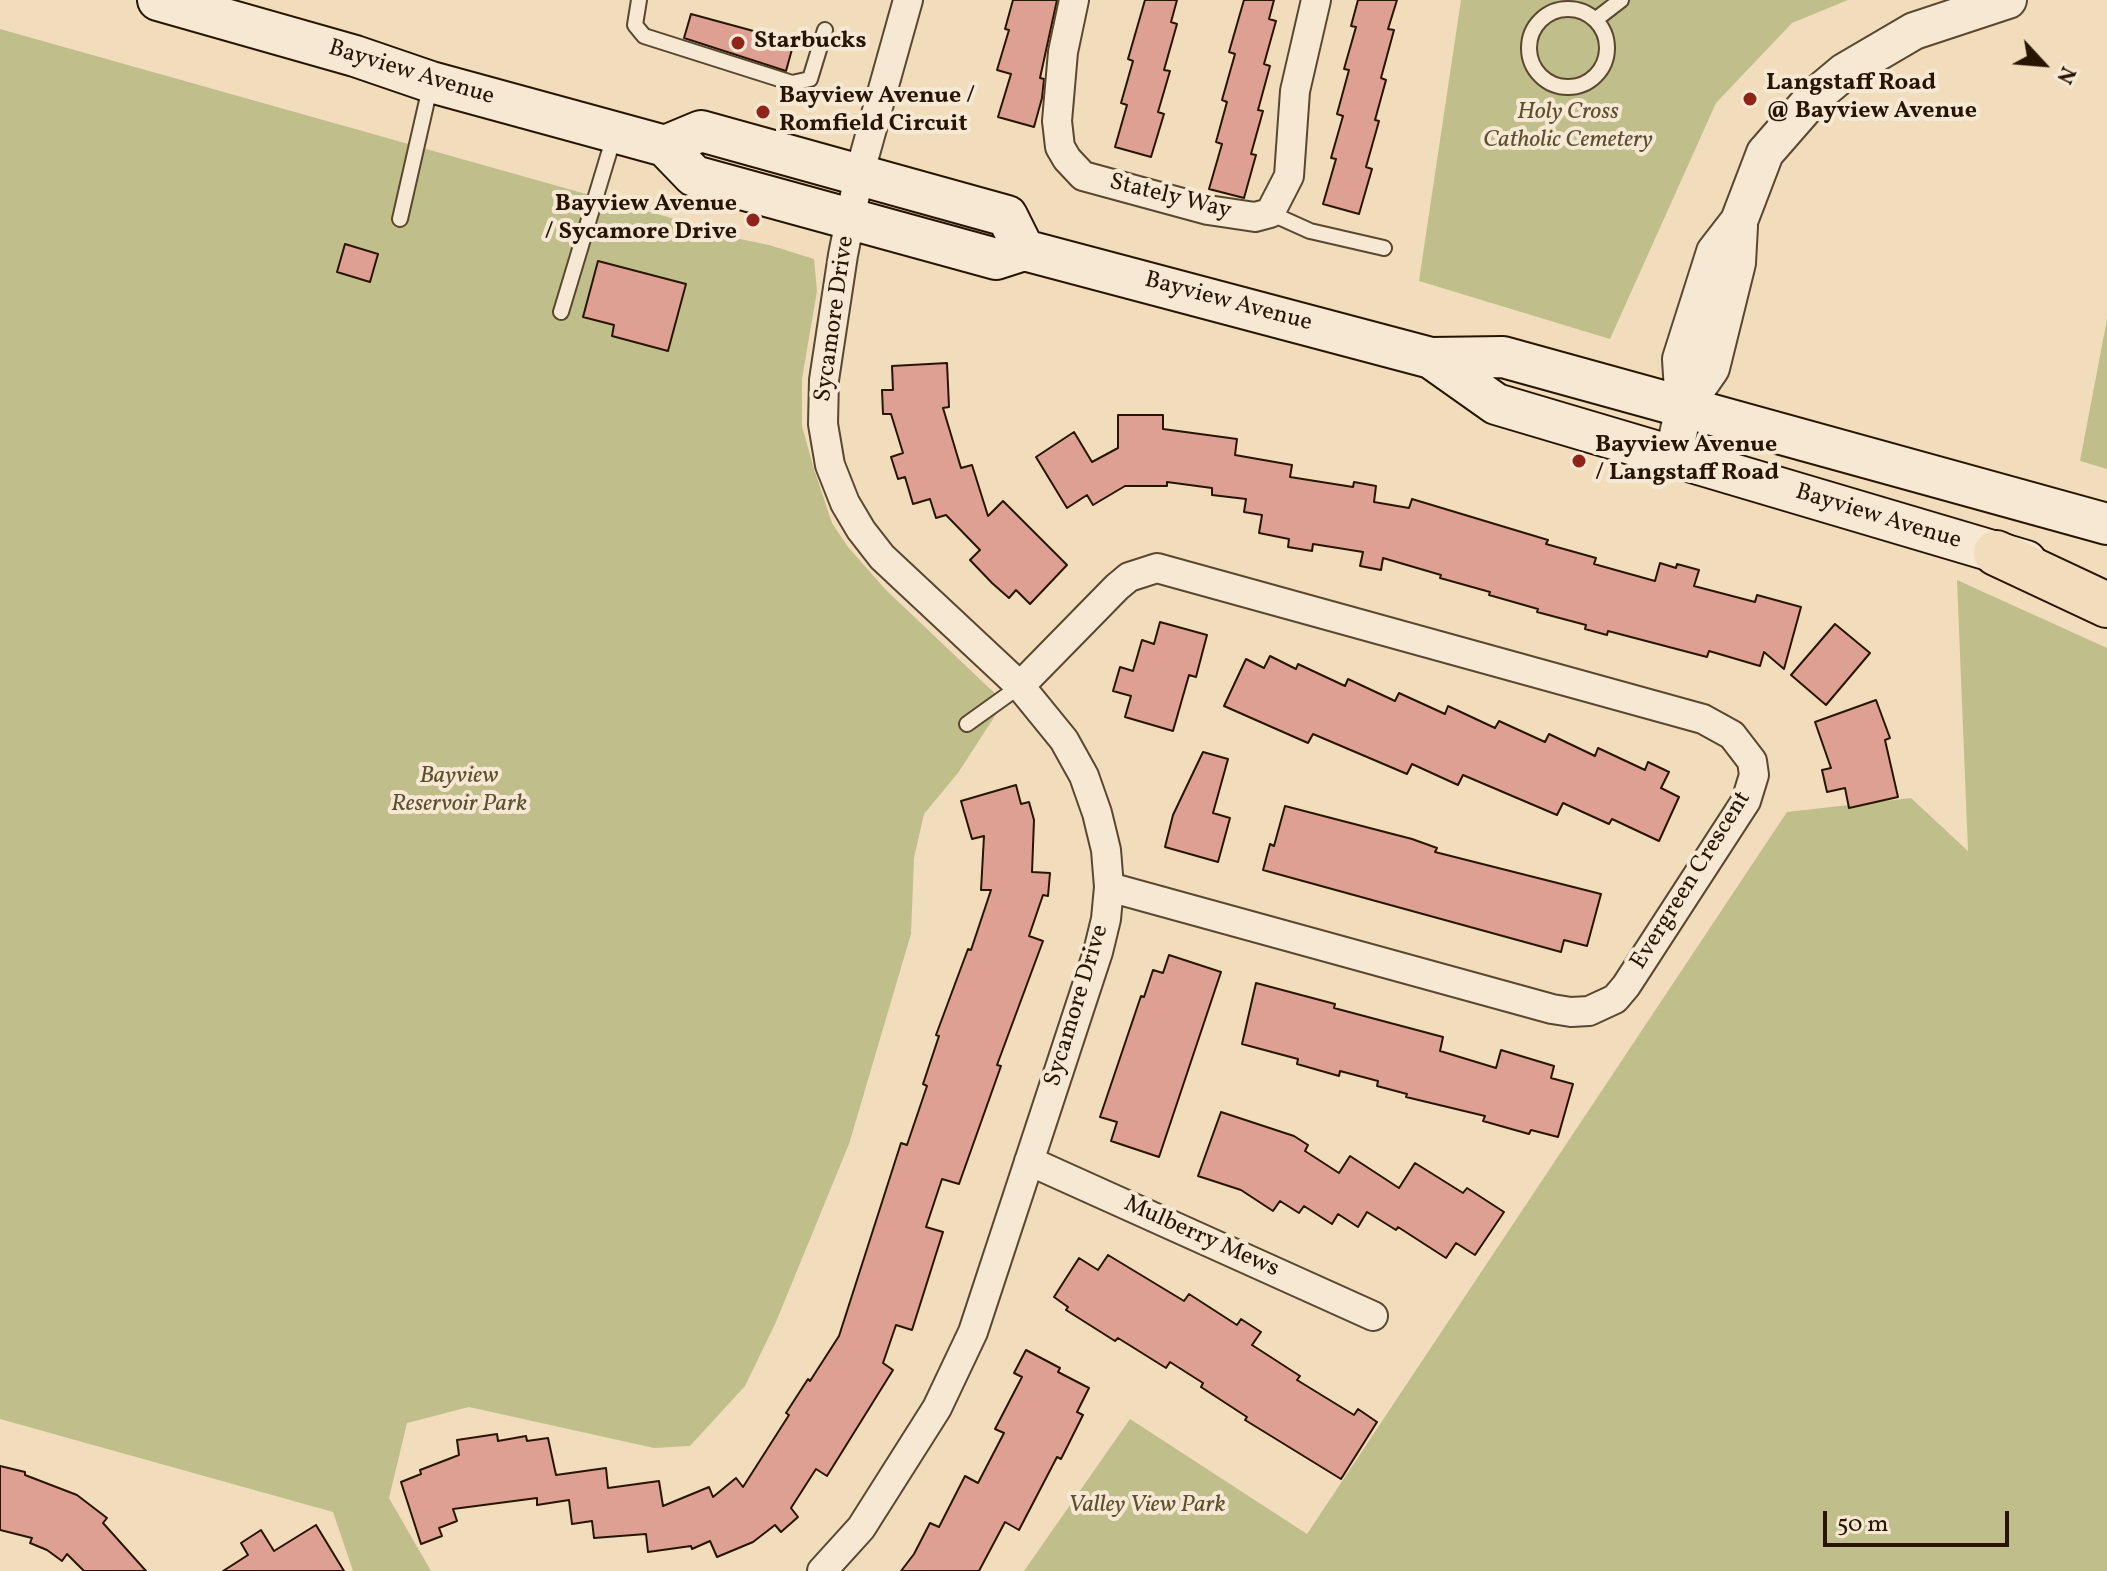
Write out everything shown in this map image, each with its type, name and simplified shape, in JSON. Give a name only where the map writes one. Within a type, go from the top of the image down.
[{"type":"highway","points":[[1996,553],[2107,605]]},
{"type":"main road","name":"Bayview Avenue","points":[[158,0],[355,56],[431,82],[665,146],[694,176],[854,197],[996,259],[1024,250],[1431,358],[1503,357],[2107,524]]},
{"type":"main road","name":"Bayview Avenue","points":[[1431,358],[1496,404],[1996,553],[2107,581]]},
{"type":"street","name":"Sycamore Drive","points":[[822,1571],[861,1528],[957,1371],[973,1332],[1098,952],[1109,887],[1103,838],[1084,776],[1064,740],[1020,686],[882,557],[845,503],[830,465],[823,424],[824,380],[854,197],[908,0]]},
{"type":"street","name":"Stately Way","points":[[1074,0],[1063,52],[1057,121],[1060,147],[1067,159],[1083,176],[1208,210],[1255,217],[1270,213]]},
{"type":"street","points":[[1270,213],[1289,176],[1295,91],[1316,0]]},
{"type":"street","points":[[1673,458],[1684,407],[1681,359],[1715,252],[1739,221],[1765,153],[1813,98],[1844,72],[1914,31],[2008,0]]},
{"type":"street","name":"Evergreen Crescent","points":[[1020,686],[1117,587],[1142,571],[1157,568],[1703,719],[1732,735],[1752,761],[1754,775],[1746,801],[1626,986],[1615,999],[1589,1011],[1552,1009],[1109,887]]},
{"type":"street","name":"Mulberry Mews","points":[[1029,1161],[1373,1316]]},
{"type":"lane","points":[[639,0],[635,25],[644,36],[792,83],[810,79],[825,30]]},
{"type":"lane","points":[[1595,20],[1621,0]]},
{"type":"lane","points":[[1558,10],[1584,12],[1595,20],[1607,43],[1603,67],[1595,76],[1574,87],[1550,83],[1541,76],[1529,52],[1530,38],[1536,26],[1558,10]]},
{"type":"lane","points":[[400,219],[431,82]]},
{"type":"lane","points":[[561,312],[616,131]]},
{"type":"lane","points":[[1270,213],[1310,231],[1384,248]]},
{"type":"lane","points":[[967,724],[1020,686]]},
{"type":"green space","name":"Holy Cross Catholic Cemetery","points":[[1461,0],[1848,0],[1792,23],[1716,103],[1610,339],[1419,281]]},
{"type":"green space","name":"Bayview Reservoir Park","points":[[0,29],[682,221],[711,233],[769,245],[814,259],[817,291],[802,379],[802,426],[832,523],[848,547],[886,590],[1004,702],[958,773],[924,814],[914,858],[911,934],[849,1144],[776,1322],[745,1386],[690,1446],[654,1448],[469,1407],[407,1423],[389,1498],[431,1571],[353,1571],[333,1512],[0,1419]]},
{"type":"green space","points":[[2107,319],[2107,469],[2080,461]]},
{"type":"green space","name":"Valley View Park","points":[[1957,580],[2107,648],[2107,1571],[1024,1571],[1130,1419],[1307,1534],[1787,812],[1911,798],[1968,851]]},
{"type":"building","points":[[1013,0],[1057,0],[1040,78],[1044,79],[1042,98],[1034,127],[998,117],[1011,74],[997,70],[1009,30],[1005,29]]},
{"type":"building","points":[[1145,0],[1177,0],[1171,22],[1177,24],[1164,70],[1170,71],[1158,112],[1164,114],[1151,157],[1115,147],[1127,105],[1121,103],[1133,61],[1128,59]]},
{"type":"building","points":[[1244,0],[1274,0],[1269,19],[1276,21],[1264,64],[1270,66],[1258,110],[1263,111],[1251,154],[1256,155],[1244,198],[1209,189],[1222,144],[1216,142],[1227,102],[1222,100],[1235,54],[1229,52]]},
{"type":"building","points":[[1358,0],[1397,0],[1388,29],[1394,30],[1381,78],[1386,80],[1375,120],[1379,121],[1366,167],[1372,169],[1359,214],[1323,204],[1336,159],[1331,158],[1343,116],[1337,114],[1349,70],[1344,69],[1356,27],[1351,26]]},
{"type":"building","name":"Starbucks","points":[[691,14],[794,42],[786,71],[684,38]]},
{"type":"building","points":[[345,244],[378,254],[370,282],[337,272]]},
{"type":"building","points":[[598,261],[686,284],[668,351],[612,336],[614,325],[583,317]]},
{"type":"building","points":[[947,363],[949,407],[943,408],[961,468],[972,465],[988,516],[1003,501],[1067,565],[1030,604],[1016,590],[1009,598],[992,583],[970,560],[980,550],[946,515],[936,518],[930,499],[913,504],[905,477],[898,479],[891,457],[903,453],[891,414],[883,414],[882,390],[893,390],[892,366]]},
{"type":"building","points":[[1118,415],[1163,415],[1163,429],[1237,439],[1235,455],[1292,465],[1290,477],[1353,487],[1354,482],[1376,486],[1374,502],[1409,508],[1412,499],[1548,540],[1546,544],[1596,558],[1594,564],[1655,581],[1660,563],[1676,568],[1677,564],[1699,570],[1694,586],[1755,602],[1757,595],[1801,607],[1784,669],[1764,652],[1760,666],[1709,651],[1707,657],[1608,631],[1607,635],[1585,629],[1586,625],[1537,612],[1538,609],[1489,595],[1490,592],[1383,558],[1381,570],[1360,566],[1363,552],[1313,544],[1312,551],[1288,547],[1289,539],[1259,533],[1262,515],[1244,512],[1246,499],[1212,495],[1212,488],[1167,482],[1167,486],[1125,486],[1093,505],[1087,495],[1067,508],[1036,457],[1074,432],[1092,462],[1118,448]]},
{"type":"building","points":[[1160,622],[1207,635],[1196,677],[1189,675],[1173,731],[1125,717],[1131,696],[1113,691],[1120,667],[1133,671],[1142,640],[1154,644]]},
{"type":"building","points":[[1835,624],[1870,653],[1826,705],[1791,675]]},
{"type":"building","points":[[1270,656],[1296,669],[1298,664],[1345,686],[1348,679],[1395,701],[1399,693],[1445,714],[1448,706],[1495,728],[1499,721],[1545,742],[1549,734],[1595,756],[1598,748],[1645,770],[1648,762],[1669,772],[1661,788],[1679,797],[1659,841],[1612,819],[1609,824],[1563,803],[1557,815],[1463,775],[1458,785],[1412,764],[1407,774],[1313,734],[1308,743],[1224,706],[1246,659],[1264,668]]},
{"type":"building","points":[[1876,700],[1890,738],[1885,740],[1898,797],[1849,808],[1845,788],[1827,792],[1822,770],[1831,768],[1815,722]]},
{"type":"building","points":[[1203,752],[1228,759],[1213,813],[1230,818],[1218,862],[1165,847],[1173,815]]},
{"type":"building","points":[[1016,785],[1021,804],[1029,802],[1034,820],[1032,872],[1050,873],[1048,896],[1043,895],[1029,936],[1043,941],[997,1065],[1001,1066],[959,1184],[942,1179],[926,1227],[943,1232],[912,1330],[896,1325],[883,1363],[893,1370],[827,1476],[816,1469],[791,1508],[798,1517],[781,1532],[775,1525],[753,1542],[717,1557],[710,1541],[692,1549],[691,1546],[648,1552],[646,1534],[594,1538],[592,1521],[572,1524],[569,1500],[537,1505],[537,1498],[453,1509],[457,1521],[439,1528],[442,1536],[421,1544],[401,1482],[421,1474],[420,1470],[459,1455],[457,1440],[497,1434],[498,1441],[526,1436],[527,1441],[548,1438],[556,1475],[606,1468],[608,1488],[659,1481],[663,1506],[709,1487],[713,1497],[736,1478],[743,1487],[789,1415],[786,1413],[839,1336],[901,1143],[907,1145],[927,1086],[923,1084],[939,1036],[936,1035],[968,949],[971,950],[991,890],[981,890],[984,836],[972,839],[961,801]]},
{"type":"building","points":[[1285,806],[1412,839],[1437,848],[1435,852],[1601,894],[1587,946],[1564,940],[1561,952],[1263,870],[1270,844],[1274,846]]},
{"type":"building","points":[[1169,955],[1221,972],[1159,1157],[1111,1141],[1117,1122],[1100,1117],[1141,996],[1144,997],[1153,970],[1163,973]]},
{"type":"building","points":[[1256,983],[1443,1037],[1440,1051],[1496,1068],[1501,1050],[1554,1066],[1551,1078],[1573,1084],[1558,1137],[1531,1130],[1529,1134],[1483,1121],[1485,1116],[1406,1097],[1407,1094],[1377,1086],[1378,1081],[1340,1071],[1339,1076],[1297,1064],[1298,1059],[1242,1044]]},
{"type":"building","points":[[1221,1112],[1294,1136],[1308,1145],[1305,1151],[1339,1173],[1350,1156],[1399,1188],[1415,1163],[1463,1193],[1467,1188],[1504,1212],[1475,1255],[1456,1243],[1446,1258],[1398,1227],[1396,1230],[1367,1212],[1358,1227],[1338,1214],[1332,1224],[1304,1206],[1299,1213],[1280,1201],[1273,1211],[1241,1190],[1198,1176]]},
{"type":"building","points":[[1108,1255],[1184,1301],[1189,1294],[1237,1325],[1241,1319],[1261,1332],[1252,1345],[1300,1376],[1297,1380],[1354,1415],[1358,1409],[1377,1422],[1341,1479],[1245,1420],[1247,1417],[1170,1362],[1166,1368],[1066,1310],[1068,1307],[1054,1297],[1079,1258],[1098,1270]]},
{"type":"building","points":[[1026,1350],[1089,1388],[1077,1412],[1083,1415],[1061,1459],[1057,1457],[1019,1530],[1005,1522],[979,1571],[901,1571],[930,1523],[939,1527],[965,1476],[978,1483],[1004,1433],[995,1429],[1022,1377],[1014,1373]]},
{"type":"building","points":[[0,1466],[25,1472],[25,1475],[77,1495],[107,1518],[103,1523],[146,1571],[84,1571],[67,1554],[62,1561],[30,1543],[32,1538],[0,1530]]},
{"type":"building","points":[[316,1525],[344,1571],[223,1571],[248,1555],[241,1543],[261,1530],[274,1551]]},
{"type":"place","name":"Starbucks","points":[[738,43]]},
{"type":"place","name":"Langstaff Road @ Bayview Avenue","points":[[1750,99]]},
{"type":"place","name":"Bayview Avenue / Romfield Circuit","points":[[763,112]]},
{"type":"place","name":"Bayview Avenue / Sycamore Drive","points":[[753,220]]},
{"type":"place","name":"Bayview Avenue / Langstaff Road","points":[[1579,461]]}]
